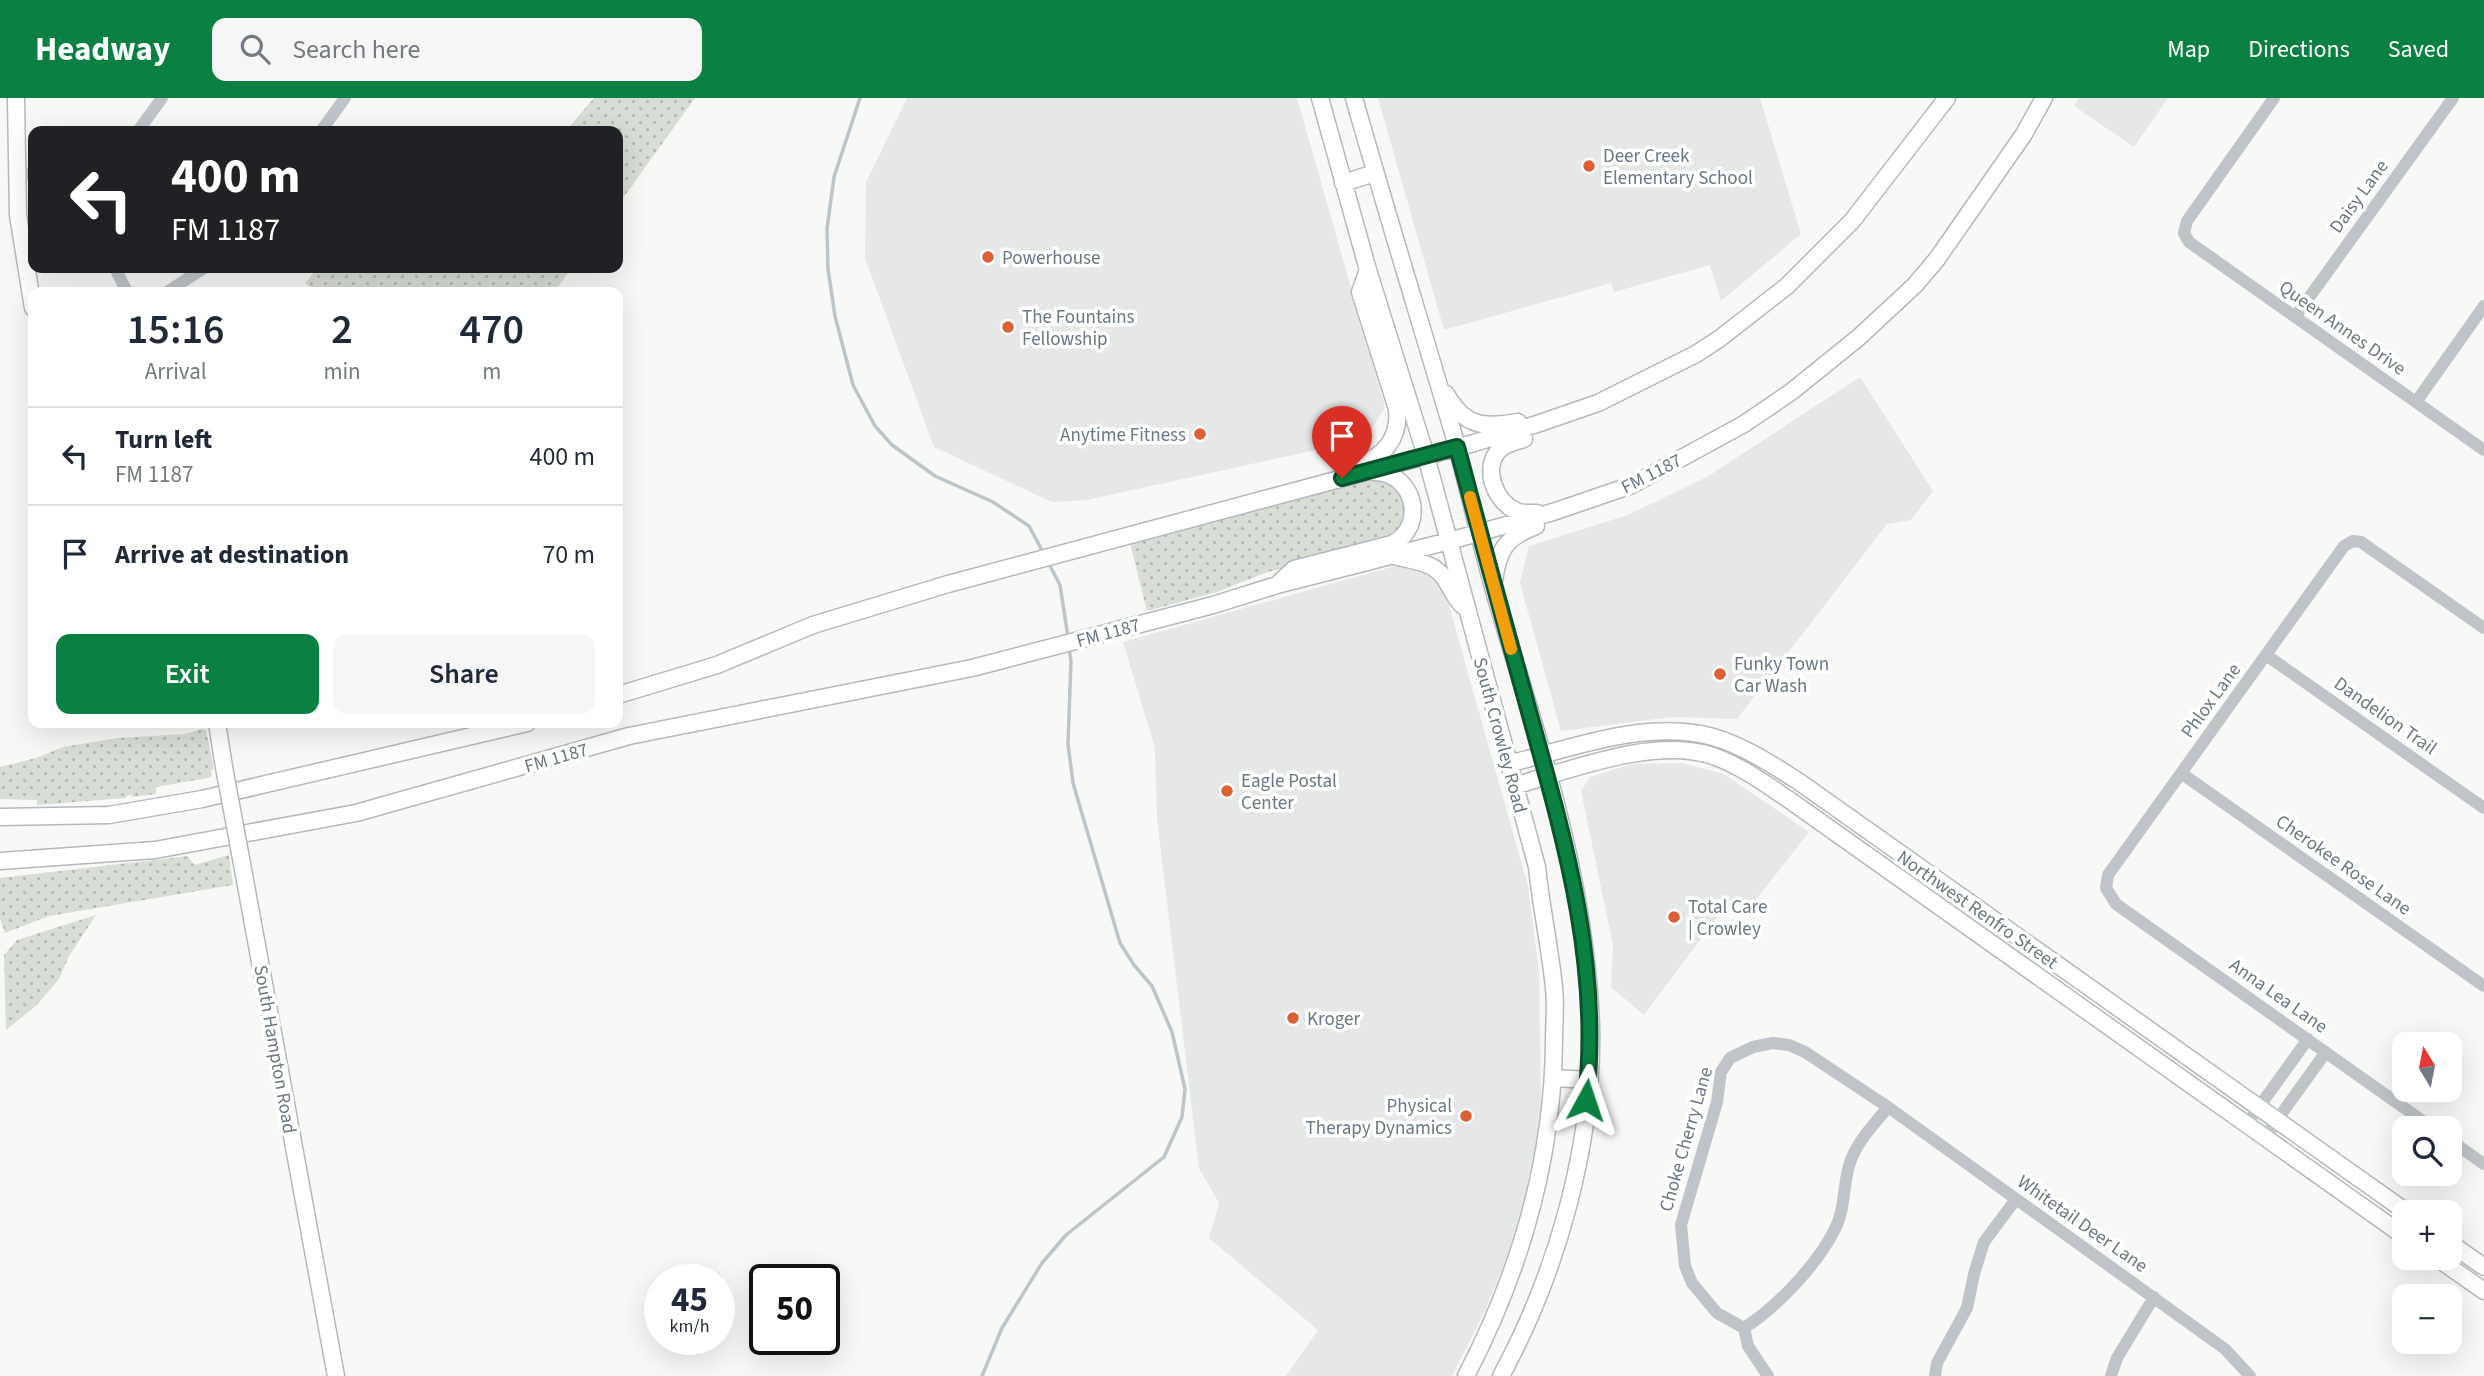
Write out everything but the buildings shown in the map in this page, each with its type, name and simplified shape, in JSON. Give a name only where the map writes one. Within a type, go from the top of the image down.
[{"type":"main road","points":[[16,98],[16,176],[20,235],[29,287]]},
{"type":"main road","name":"South Crowley Road","points":[[1320,98],[1368,270],[1426,456],[1537,867],[1541,913],[1554,988],[1554,1078],[1549,1130],[1529,1222],[1489,1332],[1466,1376]]},
{"type":"main road","name":"South Crowley Road","points":[[1354,98],[1457,447],[1493,587],[1548,776],[1572,871],[1584,943],[1591,1026],[1582,1140],[1563,1222],[1542,1289],[1501,1376]]},
{"type":"main road","points":[[623,693],[717,665],[813,625],[948,584],[1534,425],[1587,407],[1632,387],[1696,354],[1787,286],[1852,221],[1947,98]]},
{"type":"main road","name":"FM 1187","points":[[7,862],[155,850],[356,813],[629,736],[972,668],[1479,533],[1553,512],[1632,485],[1744,424],[1791,392],[1858,338],[1906,294],[1937,259],[1961,225],[2024,134],[2044,98]]},
{"type":"main road","points":[[1343,183],[1375,173]]},
{"type":"main road","points":[[1166,525],[1178,513],[1362,464],[1387,448],[1393,440],[1398,419],[1397,409],[1360,292],[1368,270]]},
{"type":"main road","points":[[1553,512],[1518,513],[1503,501],[1495,488],[1491,471],[1499,450],[1507,444],[1597,414],[1647,391],[1709,355],[1719,339]]},
{"type":"main road","points":[[1437,380],[1454,408],[1475,424],[1522,421],[1534,425]]},
{"type":"main road","points":[[1278,585],[1294,569],[1392,544],[1408,532],[1412,524],[1412,505],[1406,487],[1386,472],[1360,473]]},
{"type":"main road","points":[[1493,587],[1499,558],[1509,540],[1518,532],[1623,496],[1632,485]]},
{"type":"main road","points":[[1392,556],[1434,568],[1442,574],[1458,601],[1467,609]]},
{"type":"main road","name":"South Hampton Road","points":[[218,728],[336,1376]]},
{"type":"main road","points":[[0,817],[109,816],[202,799],[506,728]]},
{"type":"main road","name":"Northwest Renfro Street","points":[[1508,764],[1602,740],[1644,733],[1679,732],[1712,737],[1751,751],[1798,781],[2392,1202]]},
{"type":"main road","points":[[1711,755],[1712,737]]},
{"type":"main road","name":"Northwest Renfro Street","points":[[1514,786],[1617,757],[1652,751],[1686,751],[1711,755],[1741,768],[2392,1228]]},
{"type":"main road","points":[[1554,1078],[1588,1080]]},
{"type":"main road","points":[[2462,1251],[2484,1267]]},
{"type":"main road","points":[[2454,1270],[2484,1291]]},
{"type":"street","points":[[142,126],[162,98]]},
{"type":"street","points":[[325,126],[345,98]]},
{"type":"street","name":"Queen Annes Drive","points":[[2274,98],[2187,220],[2184,233],[2189,242],[2484,450]]},
{"type":"street","name":"Daisy Lane","points":[[2295,317],[2453,98]]},
{"type":"street","points":[[16,176],[28,174]]},
{"type":"street","points":[[175,287],[196,273]]},
{"type":"street","points":[[2416,402],[2484,306]]},
{"type":"street","name":"Phlox Lane","points":[[2106,888],[2108,876],[2344,546],[2353,541],[2361,542],[2484,627]]},
{"type":"street","name":"Dandelion Trail","points":[[2266,655],[2484,808]]},
{"type":"street","name":"Cherokee Rose Lane","points":[[2181,774],[2484,986]]},
{"type":"street","name":"Anna Lea Lane","points":[[2106,888],[2116,904],[2416,1116]]},
{"type":"street","points":[[2246,1125],[2308,1039]]},
{"type":"street","name":"Choke Cherry Lane","points":[[1744,1328],[1717,1313],[1703,1298],[1692,1283],[1685,1266],[1682,1244],[1684,1210],[1717,1102],[1721,1072],[1730,1058],[1753,1047],[1773,1043],[1789,1045],[1805,1052],[1888,1107]]},
{"type":"street","points":[[2264,1138],[2326,1052]]},
{"type":"street","points":[[1768,1376],[1748,1346],[1744,1328],[1773,1306],[1816,1259],[1841,1216],[1849,1164],[1858,1145],[1888,1107]]},
{"type":"street","name":"Whitetail Deer Lane","points":[[1888,1107],[2225,1349],[2250,1376]]},
{"type":"street","points":[[2462,1148],[2484,1164]]},
{"type":"street","points":[[1935,1376],[1937,1363],[1967,1308],[1984,1242],[2016,1199]]},
{"type":"street","points":[[2111,1376],[2117,1358],[2154,1297]]},
{"type":"shaded area","points":[[594,98],[695,98],[623,198],[623,126],[570,126]]},
{"type":"shaded area","points":[[907,98],[1297,98],[1385,407],[1366,439],[1087,500],[1052,502],[934,447],[865,258],[866,182]]},
{"type":"shaded area","name":"Deer Creek Elementary School","points":[[1378,98],[1760,98],[1801,234],[1721,301],[1710,265],[1614,292],[1611,283],[1444,330]]},
{"type":"shaded area","points":[[2079,98],[2168,98],[2134,147],[2074,106]]},
{"type":"shaded area","points":[[314,273],[568,273],[558,287],[310,287],[305,283]]},
{"type":"shaded area","points":[[1860,377],[1933,491],[1911,520],[1887,524],[1737,719],[1673,717],[1561,731],[1520,583],[1529,546],[1628,515],[1707,477]]},
{"type":"shaded area","points":[[1379,477],[1395,488],[1404,499],[1399,533],[1380,541],[1265,573],[1217,592],[1147,611],[1130,543]]},
{"type":"shaded area","points":[[1402,564],[1422,568],[1438,580],[1448,602],[1528,886],[1539,973],[1539,1127],[1524,1202],[1507,1257],[1485,1311],[1452,1376],[1286,1376],[1318,1330],[1209,1238],[1219,1203],[1199,1168],[1157,819],[1155,748],[1123,642]]},
{"type":"shaded area","points":[[206,730],[214,769],[211,770],[212,776],[208,778],[156,787],[156,794],[131,795],[126,798],[37,805],[37,800],[0,799],[0,767],[36,758],[63,747],[118,738],[185,734]]},
{"type":"shaded area","points":[[1682,763],[1724,774],[1809,832],[1747,911],[1730,900],[1644,1015],[1611,987],[1613,945],[1581,791],[1590,777],[1631,764]]},
{"type":"shaded area","points":[[229,855],[233,885],[49,916],[5,933],[0,919],[0,878],[188,856],[194,865]]},
{"type":"shaded area","points":[[96,915],[69,956],[59,979],[37,1005],[6,1030],[4,955],[17,940]]},
{"type":"waterway","points":[[860,98],[834,177],[827,229],[828,269],[835,316],[853,385],[875,426],[892,445],[935,476],[993,502],[1029,526],[1044,554]]},
{"type":"waterway","points":[[1049,564],[1060,585],[1068,637]]},
{"type":"waterway","points":[[982,1376],[1002,1328],[1042,1263],[1066,1235],[1164,1157],[1182,1117],[1185,1089],[1172,1032],[1152,986],[1120,943],[1073,783],[1068,744],[1071,661],[1069,648]]},
{"type":"slow traffic","points":[[1470,497],[1511,649]]},
{"type":"place","name":"Deer Creek Elementary School","points":[[1589,166]]},
{"type":"place","name":"Powerhouse","points":[[988,257]]},
{"type":"place","name":"The Fountains Fellowship","points":[[1008,327]]},
{"type":"place","name":"Anytime Fitness","points":[[1200,434]]},
{"type":"place","name":"Funky Town Car Wash","points":[[1720,674]]},
{"type":"place","name":"Eagle Postal Center","points":[[1227,791]]},
{"type":"place","name":"Total Care | Crowley","points":[[1674,917]]},
{"type":"place","name":"Kroger","points":[[1293,1018]]},
{"type":"place","name":"Physical Therapy Dynamics","points":[[1466,1116]]},
{"type":"route","points":[[1342,478],[1457,447],[1572,871],[1584,943],[1591,1026],[1586,1100]]}]
